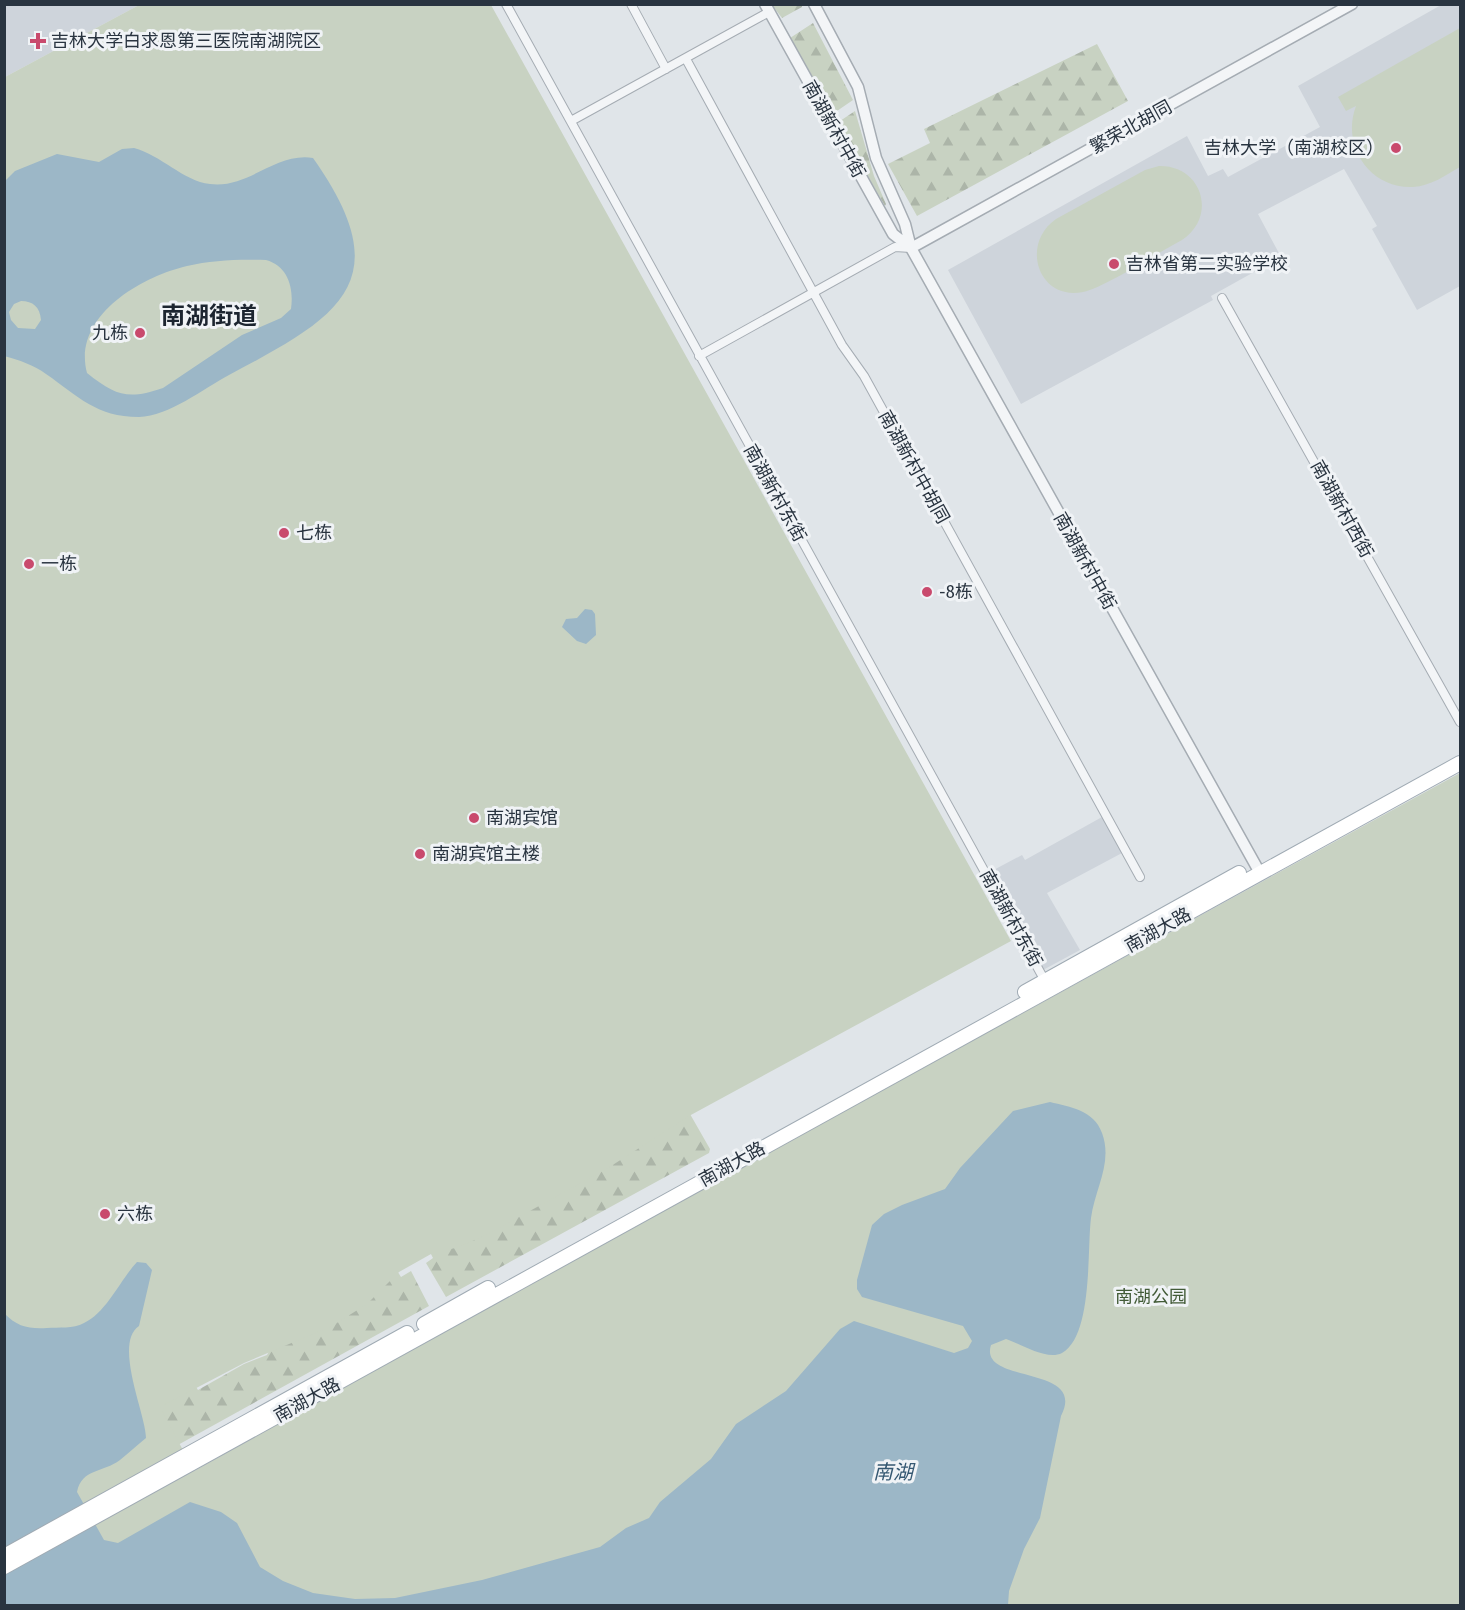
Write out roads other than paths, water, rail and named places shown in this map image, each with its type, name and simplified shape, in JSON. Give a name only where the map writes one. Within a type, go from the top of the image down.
[{"type":"main road","name":"南湖大路","points":[[4,1556],[100,1509],[1258,868],[1461,752]]},
{"type":"main road","name":"南湖大路","points":[[4,1567],[100,1509],[1045,981],[1461,762]]},
{"type":"street","name":"南湖新村东街","points":[[506,4],[1045,981]]},
{"type":"street","points":[[631,4],[666,69]]},
{"type":"street","name":"南湖新村中街","points":[[814,4],[858,87],[876,158],[904,224],[911,248],[1258,868]]},
{"type":"street","name":"繁荣北胡同","points":[[911,248],[1352,4]]},
{"type":"street","points":[[572,121],[686,59],[767,8]]},
{"type":"street","name":"南湖新村中街","points":[[767,8],[893,234],[911,248]]},
{"type":"street","name":"南湖新村中胡同","points":[[686,59],[842,345],[864,376],[1140,877]]},
{"type":"street","points":[[699,356],[895,248],[911,248]]},
{"type":"street","name":"南湖新村西街","points":[[1222,298],[1461,722]]},
{"type":"water","points":[[134,148],[144,151],[191,178],[210,184],[237,181],[287,160],[313,158],[339,201],[352,236],[354,266],[345,291],[327,314],[301,334],[186,401],[162,412],[139,417],[124,416],[99,409],[88,404],[36,368],[4,356],[5,181],[15,171],[57,154],[99,162],[122,149]],"holes":[[[226,260],[266,260],[280,267],[290,286],[291,309],[281,318],[242,335],[163,388],[151,392],[123,394],[106,387],[87,373],[85,353],[90,334],[100,317],[131,290],[149,279],[187,266]],[[21,301],[29,302],[37,308],[41,320],[35,329],[18,328],[11,320],[9,312],[14,304]]]},
{"type":"water","points":[[585,609],[592,610],[595,614],[596,635],[586,644],[577,641],[562,627],[566,619],[577,618]]},
{"type":"water","name":"南湖","points":[[1050,1102],[1080,1111],[1093,1119],[1102,1133],[1105,1155],[1091,1218],[1084,1311],[1072,1344],[1056,1355],[1034,1351],[1006,1339],[991,1345],[991,1357],[1000,1366],[1047,1381],[1060,1389],[1065,1400],[1040,1518],[1024,1549],[1009,1591],[1008,1605],[5,1605],[4,1313],[19,1324],[29,1327],[80,1325],[100,1311],[137,1262],[146,1263],[152,1270],[139,1326],[132,1335],[129,1347],[133,1380],[146,1438],[120,1460],[88,1475],[83,1479],[77,1492],[104,1540],[118,1543],[190,1502],[221,1512],[237,1523],[260,1567],[283,1581],[313,1593],[355,1599],[395,1598],[482,1580],[600,1547],[626,1528],[649,1518],[660,1502],[711,1459],[736,1424],[786,1391],[840,1329],[854,1321],[954,1353],[968,1348],[972,1341],[963,1326],[862,1297],[857,1289],[857,1280],[872,1225],[884,1214],[902,1205],[945,1189],[960,1168],[1013,1111]]},
{"type":"place","name":"吉林大学白求恩第三医院南湖院区","points":[[38,41]]},
{"type":"place","name":"吉林大学（南湖校区）","points":[[1396,148]]},
{"type":"place","name":"吉林省第二实验学校","points":[[1114,264]]},
{"type":"place","name":"九栋","points":[[140,333]]},
{"type":"place","name":"七栋","points":[[284,533]]},
{"type":"place","name":"一栋","points":[[29,564]]},
{"type":"place","name":"-8栋","points":[[927,592]]},
{"type":"place","name":"南湖宾馆","points":[[474,818]]},
{"type":"place","name":"南湖宾馆主楼","points":[[420,854]]},
{"type":"place","name":"六栋","points":[[105,1214]]},
{"type":"district","name":"南湖街道","points":[[209,316]]},
{"type":"park label","name":"南湖公园","points":[[1151,1297]]}]
